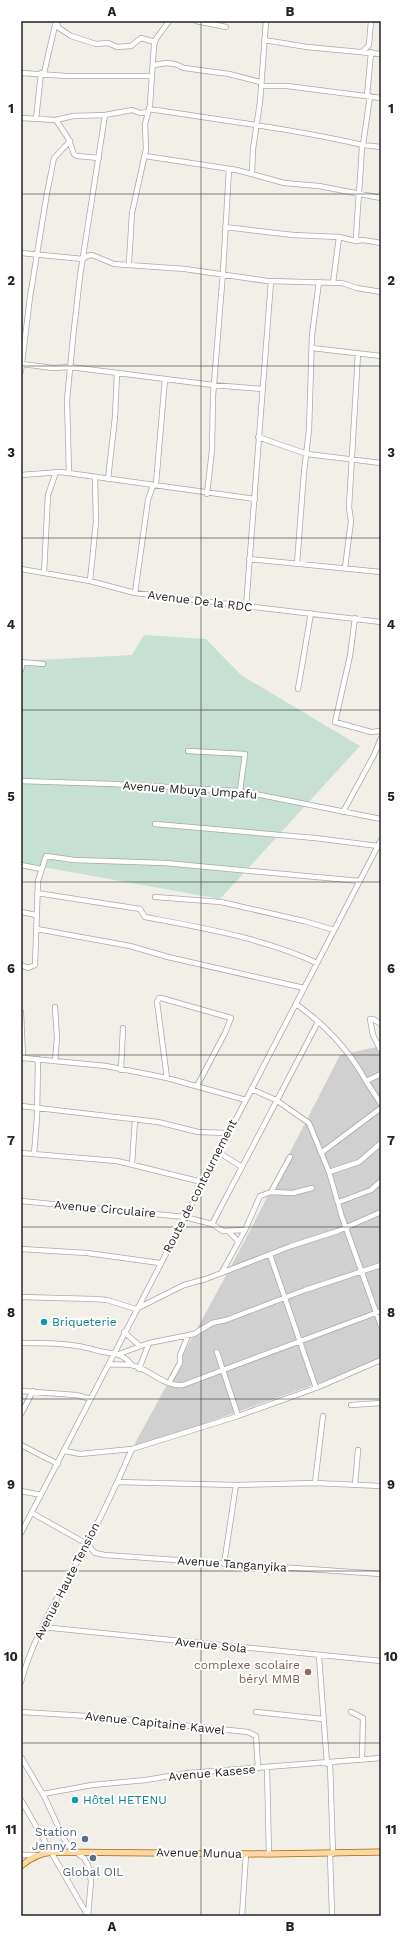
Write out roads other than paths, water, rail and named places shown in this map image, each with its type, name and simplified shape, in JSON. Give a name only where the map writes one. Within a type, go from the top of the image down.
[{"type":"main road","name":"Avenue Munua","points":[[21,1866],[37,1856],[51,1852],[74,1851],[246,1854],[331,1854],[381,1852]]},
{"type":"street","points":[[129,263],[132,213],[145,156],[145,124],[149,111],[155,42],[169,21]]},
{"type":"street","points":[[196,21],[226,26]]},
{"type":"street","points":[[252,174],[253,149],[258,125],[266,21]]},
{"type":"street","points":[[356,241],[358,194],[371,52],[369,46],[371,21]]},
{"type":"street","points":[[56,22],[59,28],[71,36],[96,44],[104,43],[117,47],[131,46],[141,38],[155,42]]},
{"type":"street","points":[[36,119],[43,73],[56,22]]},
{"type":"street","points":[[264,40],[381,54]]},
{"type":"street","points":[[362,52],[369,46]]},
{"type":"street","points":[[154,65],[170,64],[201,72],[229,74],[261,84],[381,98]]},
{"type":"street","points":[[21,73],[43,73],[67,76],[152,76]]},
{"type":"street","points":[[21,118],[56,120],[73,116],[106,115],[132,110],[144,113],[149,111],[258,125],[306,134],[320,134],[381,147]]},
{"type":"street","points":[[69,473],[67,400],[70,367],[83,259],[106,115]]},
{"type":"street","points":[[56,120],[70,141],[74,154],[77,156],[98,158]]},
{"type":"street","points":[[21,371],[37,254],[54,158],[70,141]]},
{"type":"street","points":[[145,156],[229,169],[278,182],[319,186],[381,198]]},
{"type":"street","points":[[207,494],[212,450],[213,386],[223,275],[229,169]]},
{"type":"street","points":[[225,227],[293,235],[339,237],[356,241],[362,240],[381,243]]},
{"type":"street","points":[[333,283],[339,237]]},
{"type":"street","points":[[21,253],[83,259],[86,256],[92,255],[114,264],[185,269],[223,275],[298,283],[319,282],[346,284],[357,288],[381,292]]},
{"type":"street","points":[[246,607],[249,559],[256,499],[255,470],[271,280]]},
{"type":"street","points":[[297,564],[304,472],[307,454],[312,335],[319,282]]},
{"type":"street","points":[[312,348],[358,352],[381,356]]},
{"type":"street","points":[[345,568],[351,521],[349,507],[358,352]]},
{"type":"street","points":[[22,364],[53,368],[70,367],[213,386],[262,389]]},
{"type":"street","points":[[108,479],[115,418],[117,373]]},
{"type":"street","points":[[136,593],[148,500],[152,488],[156,484],[165,379]]},
{"type":"street","points":[[258,437],[307,454],[381,463]]},
{"type":"street","points":[[44,573],[48,495],[56,472]]},
{"type":"street","points":[[21,475],[56,472],[69,473],[96,478],[156,484],[207,494],[256,499]]},
{"type":"street","points":[[90,581],[96,522],[96,478]]},
{"type":"street","points":[[249,559],[381,572]]},
{"type":"street","name":"Avenue De la RDC","points":[[21,569],[90,581],[136,593],[381,622]]},
{"type":"street","points":[[298,689],[312,613]]},
{"type":"street","points":[[355,618],[350,656],[335,722],[371,732],[381,731]]},
{"type":"street","points":[[21,670],[22,662],[43,664]]},
{"type":"street","points":[[343,812],[374,755],[381,738]]},
{"type":"street","points":[[188,751],[245,754],[240,791]]},
{"type":"street","name":"Avenue Mbuya Umpafu","points":[[21,781],[240,791],[381,819]]},
{"type":"street","points":[[155,824],[315,838],[378,846]]},
{"type":"street","name":"Route de contournement","points":[[21,1533],[116,1353],[124,1332],[381,840]]},
{"type":"street","points":[[21,965],[28,968],[35,965],[37,893],[41,869],[46,856],[56,859],[82,861],[165,863],[360,881]]},
{"type":"street","points":[[21,864],[41,869]]},
{"type":"street","points":[[37,893],[140,909],[145,917],[265,943],[298,954],[317,963]]},
{"type":"street","points":[[155,896],[221,902],[304,921],[334,930]]},
{"type":"street","points":[[21,912],[36,915]]},
{"type":"street","points":[[37,929],[130,946],[168,957],[304,988]]},
{"type":"street","points":[[167,1078],[157,1002],[158,998],[231,1018],[225,1033],[197,1086]]},
{"type":"street","points":[[296,1004],[318,1022],[356,1062],[381,1104]]},
{"type":"street","points":[[55,1007],[57,1038],[55,1062]]},
{"type":"street","points":[[21,1012],[22,1058],[88,1064],[167,1078],[246,1100]]},
{"type":"street","points":[[381,1024],[373,1019],[370,1019],[373,1035],[381,1051]]},
{"type":"street","points":[[212,1224],[318,1022]]},
{"type":"street","points":[[121,1070],[123,1028]]},
{"type":"street","points":[[34,1154],[38,1060]]},
{"type":"street","points":[[366,1081],[381,1074]]},
{"type":"street","points":[[251,1089],[276,1100],[308,1121],[329,1172],[346,1227],[381,1326]]},
{"type":"street","points":[[21,1106],[158,1122],[198,1132],[228,1132]]},
{"type":"street","points":[[321,1153],[381,1108]]},
{"type":"street","points":[[132,1164],[135,1120]]},
{"type":"street","points":[[329,1172],[359,1162],[381,1143]]},
{"type":"street","points":[[218,1152],[242,1167]]},
{"type":"street","points":[[21,1153],[110,1160],[132,1164],[202,1182]]},
{"type":"street","points":[[271,1192],[290,1157]]},
{"type":"street","points":[[339,1202],[371,1190],[381,1181]]},
{"type":"street","points":[[222,1272],[245,1230],[260,1196],[271,1192],[293,1192],[312,1188]]},
{"type":"street","name":"Avenue Circulaire","points":[[21,1200],[185,1216],[212,1224],[218,1229],[228,1231]]},
{"type":"street","points":[[21,1297],[107,1300],[136,1309],[184,1285],[206,1279],[346,1227],[381,1212]]},
{"type":"street","points":[[228,1231],[245,1230]]},
{"type":"street","points":[[228,1231],[238,1242]]},
{"type":"street","points":[[21,1249],[87,1253],[160,1263]]},
{"type":"street","points":[[270,1254],[316,1388]]},
{"type":"street","points":[[21,1344],[56,1343],[116,1353],[149,1343],[188,1336],[212,1323],[226,1320],[381,1265]]},
{"type":"street","points":[[116,1353],[139,1369],[177,1386],[223,1371],[381,1311]]},
{"type":"street","points":[[124,1332],[140,1346]]},
{"type":"street","points":[[169,1383],[180,1363],[180,1355],[188,1336]]},
{"type":"street","points":[[139,1369],[149,1343]]},
{"type":"street","points":[[217,1352],[238,1416]]},
{"type":"street","points":[[65,1451],[80,1454],[132,1449],[238,1416],[316,1388],[381,1360]]},
{"type":"street","points":[[109,1364],[132,1365]]},
{"type":"street","points":[[21,1391],[76,1395],[92,1399]]},
{"type":"street","points":[[21,1414],[33,1391]]},
{"type":"street","points":[[351,1405],[381,1403]]},
{"type":"street","points":[[315,1483],[323,1416]]},
{"type":"street","points":[[21,1445],[58,1464]]},
{"type":"street","name":"Avenue Haute Tension","points":[[21,1682],[27,1662],[42,1627],[87,1544],[132,1449]]},
{"type":"street","points":[[355,1486],[358,1450]]},
{"type":"street","points":[[117,1482],[236,1485],[315,1483],[381,1486]]},
{"type":"street","points":[[224,1564],[236,1485]]},
{"type":"street","points":[[21,1491],[41,1495]]},
{"type":"street","name":"Avenue Tanganyika","points":[[32,1513],[87,1544],[95,1553],[111,1556],[381,1574]]},
{"type":"street","name":"Avenue Sola","points":[[42,1627],[319,1656],[381,1661]]},
{"type":"street","points":[[319,1656],[323,1719],[329,1763],[332,1916]]},
{"type":"street","name":"Avenue Capitaine Kawel","points":[[21,1712],[104,1717],[248,1732],[256,1736],[258,1768]]},
{"type":"street","points":[[256,1712],[323,1719]]},
{"type":"street","points":[[352,1712],[363,1718],[362,1760]]},
{"type":"street","points":[[21,1757],[43,1794],[70,1848],[84,1858],[90,1874],[88,1916]]},
{"type":"street","name":"Avenue Kasese","points":[[43,1794],[92,1785],[146,1780],[188,1773],[381,1758]]},
{"type":"street","points":[[266,1768],[269,1854]]},
{"type":"street","points":[[21,1800],[88,1916]]},
{"type":"street","points":[[242,1916],[246,1854]]},
{"type":"street","points":[[21,1855],[37,1856]]},
{"type":"place","name":"Briqueterie","points":[[44,1322]]},
{"type":"place","name":"complexe scolaire béryl MMB","points":[[308,1672]]},
{"type":"place","name":"Hôtel HETENU","points":[[75,1800]]},
{"type":"place","name":"Station Jenny 2","points":[[85,1839]]},
{"type":"place","name":"Global OIL","points":[[93,1858]]}]
